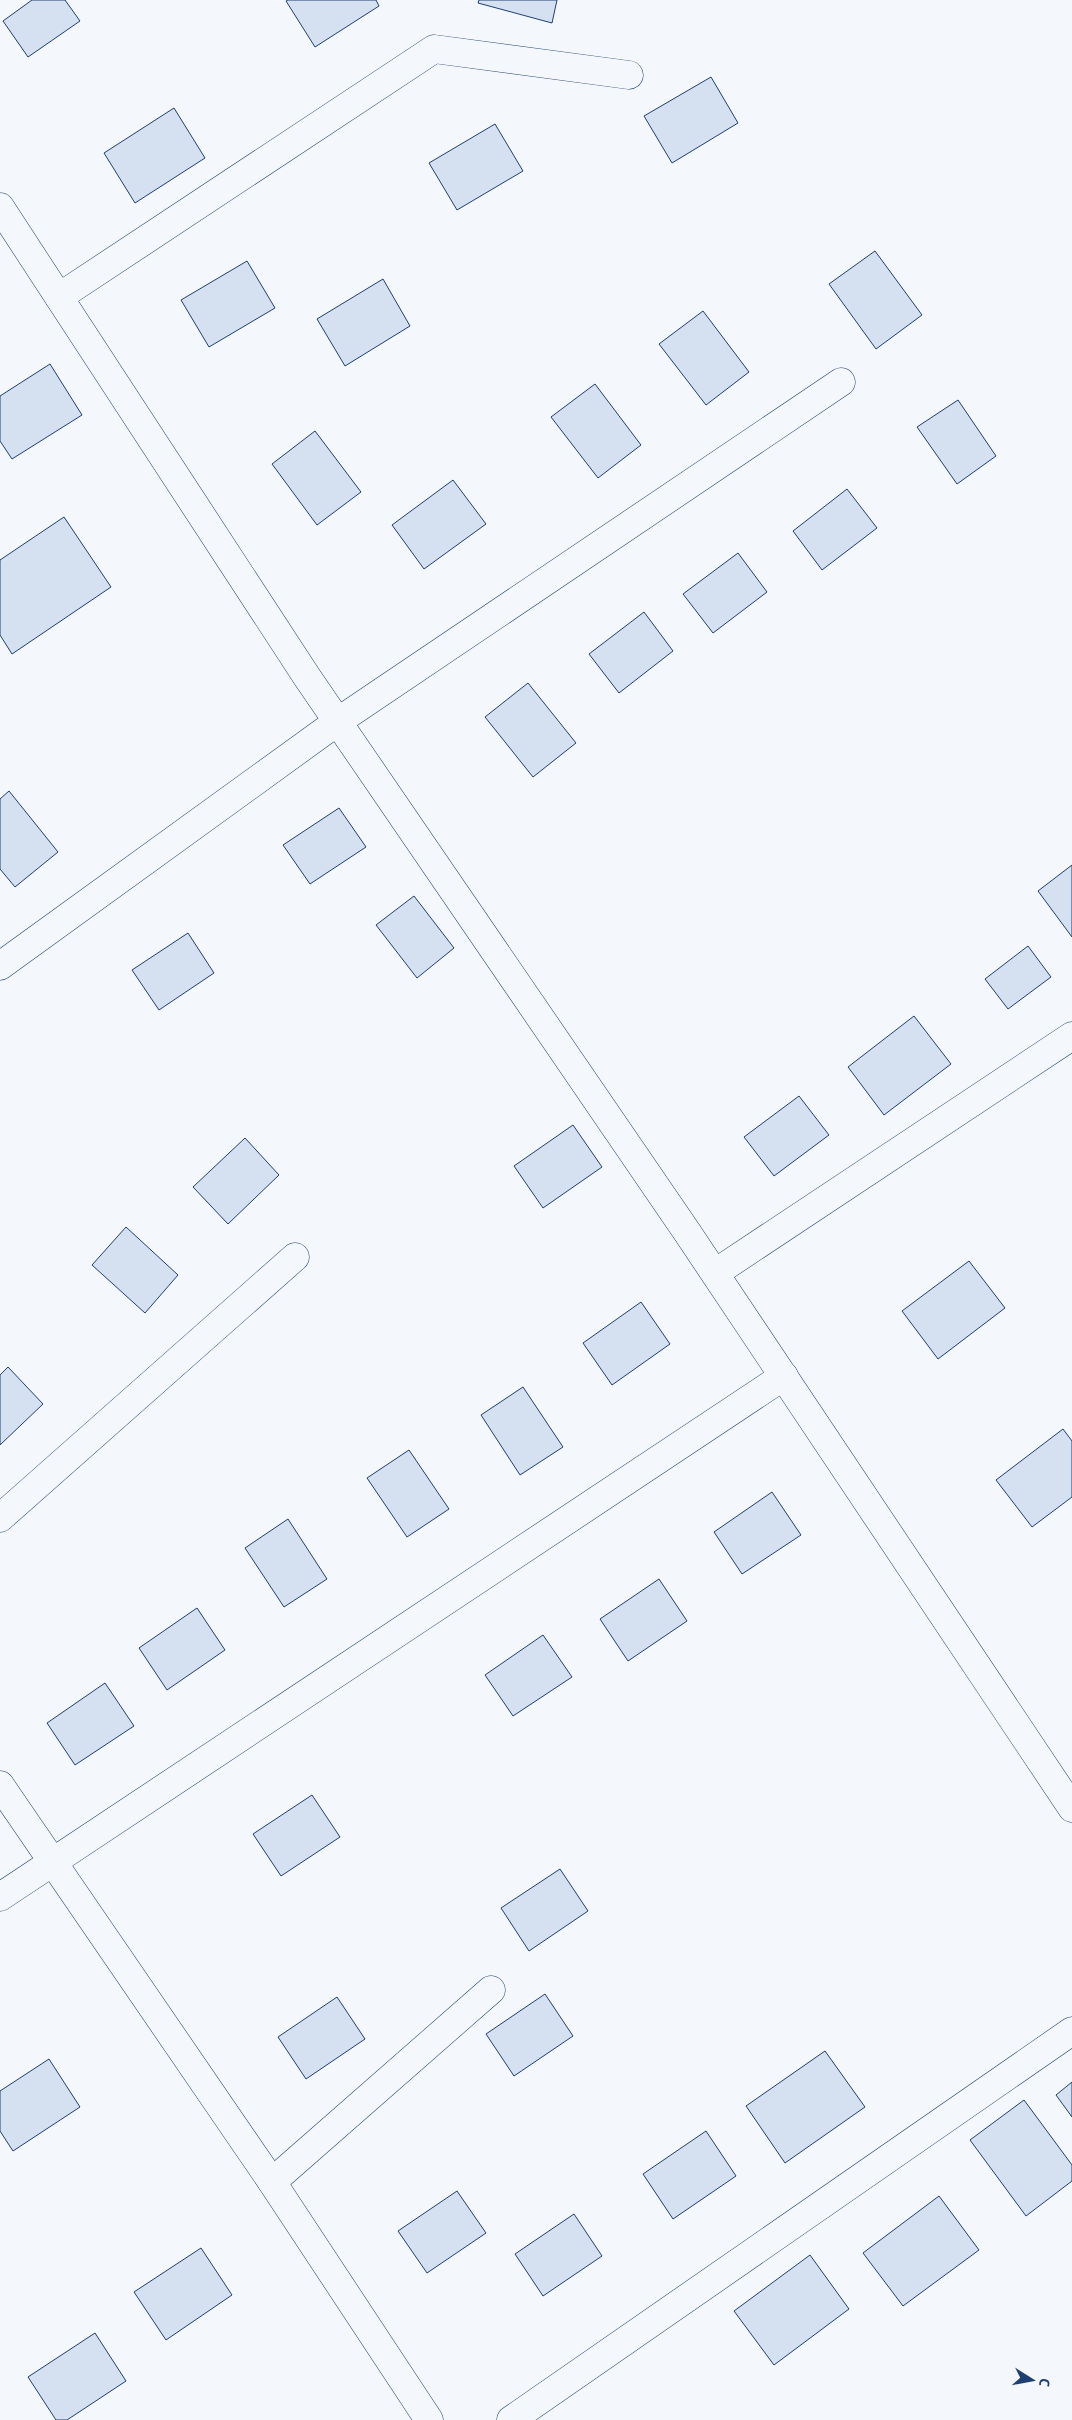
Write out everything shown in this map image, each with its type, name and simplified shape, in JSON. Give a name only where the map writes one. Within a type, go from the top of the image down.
[{"type":"street","points":[[59,297],[434,49],[629,75]]},
{"type":"street","points":[[0,207],[337,722],[715,1273],[1072,1808]]},
{"type":"street","points":[[0,966],[337,722],[841,382]]},
{"type":"street","points":[[715,1273],[1072,1036]]},
{"type":"street","points":[[0,1518],[295,1258]]},
{"type":"street","points":[[0,1897],[784,1376]]},
{"type":"street","points":[[0,1785],[272,2182],[429,2420]]},
{"type":"street","points":[[272,2182],[491,1990]]},
{"type":"street","points":[[512,2420],[1072,2031]]},
{"type":"building","points":[[32,0],[65,0],[80,21],[28,57],[3,21]]},
{"type":"building","points":[[376,0],[379,6],[315,47],[286,1]]},
{"type":"building","points":[[479,0],[557,0],[552,23],[478,3]]},
{"type":"building","points":[[711,77],[738,123],[672,163],[644,116]]},
{"type":"building","points":[[174,108],[205,158],[135,203],[104,153]]},
{"type":"building","points":[[495,124],[523,171],[457,210],[429,163]]},
{"type":"building","points":[[875,251],[922,315],[876,349],[829,284]]},
{"type":"building","points":[[247,261],[275,308],[209,347],[181,300]]},
{"type":"building","points":[[383,279],[410,326],[345,366],[317,319]]},
{"type":"building","points":[[703,311],[749,372],[706,405],[659,344]]},
{"type":"building","points":[[50,364],[82,415],[12,459],[0,441],[0,396]]},
{"type":"building","points":[[595,384],[641,445],[598,478],[551,417]]},
{"type":"building","points":[[958,400],[996,456],[957,484],[917,427]]},
{"type":"building","points":[[315,431],[361,492],[317,525],[272,464]]},
{"type":"building","points":[[453,480],[486,524],[424,569],[392,525]]},
{"type":"building","points":[[847,489],[877,528],[822,570],[793,531]]},
{"type":"building","points":[[64,517],[111,587],[12,654],[0,635],[0,560]]},
{"type":"building","points":[[738,553],[767,592],[713,633],[683,594]]},
{"type":"building","points":[[644,612],[673,651],[619,693],[589,654]]},
{"type":"building","points":[[528,683],[576,743],[533,777],[485,717]]},
{"type":"building","points":[[9,791],[58,852],[15,887],[0,869],[0,799]]},
{"type":"building","points":[[339,808],[366,847],[310,884],[283,845]]},
{"type":"building","points":[[1072,865],[1072,937],[1038,891]]},
{"type":"building","points":[[414,896],[454,948],[417,978],[376,925]]},
{"type":"building","points":[[188,933],[214,973],[159,1010],[132,970]]},
{"type":"building","points":[[1028,946],[1051,977],[1008,1009],[985,979]]},
{"type":"building","points":[[914,1016],[951,1064],[884,1115],[848,1067]]},
{"type":"building","points":[[799,1096],[829,1135],[774,1176],[744,1137]]},
{"type":"building","points":[[573,1125],[602,1167],[543,1208],[514,1166]]},
{"type":"building","points":[[245,1138],[279,1175],[228,1224],[193,1187]]},
{"type":"building","points":[[126,1227],[178,1275],[145,1313],[92,1265]]},
{"type":"building","points":[[969,1261],[1005,1308],[938,1359],[902,1311]]},
{"type":"building","points":[[641,1302],[670,1344],[612,1385],[583,1343]]},
{"type":"building","points":[[8,1367],[43,1404],[0,1445],[0,1375]]},
{"type":"building","points":[[523,1387],[563,1447],[520,1475],[481,1415]]},
{"type":"building","points":[[1063,1429],[1072,1441],[1072,1497],[1032,1527],[996,1480]]},
{"type":"building","points":[[409,1450],[449,1509],[407,1537],[367,1478]]},
{"type":"building","points":[[772,1492],[801,1535],[742,1574],[714,1532]]},
{"type":"building","points":[[288,1519],[327,1579],[284,1607],[245,1548]]},
{"type":"building","points":[[659,1579],[687,1621],[628,1661],[600,1619]]},
{"type":"building","points":[[197,1608],[225,1650],[167,1690],[139,1648]]},
{"type":"building","points":[[543,1635],[572,1677],[513,1716],[485,1675]]},
{"type":"building","points":[[105,1683],[134,1726],[75,1765],[47,1723]]},
{"type":"building","points":[[312,1795],[340,1837],[281,1876],[253,1834]]},
{"type":"building","points":[[560,1869],[588,1911],[529,1951],[501,1908]]},
{"type":"building","points":[[545,1994],[573,2036],[514,2076],[486,2034]]},
{"type":"building","points":[[337,1997],[365,2039],[306,2079],[278,2037]]},
{"type":"building","points":[[825,2051],[865,2107],[785,2163],[746,2106]]},
{"type":"building","points":[[49,2059],[80,2107],[13,2151],[0,2131],[0,2091]]},
{"type":"building","points":[[1072,2082],[1072,2117],[1056,2095]]},
{"type":"building","points":[[1024,2100],[1072,2165],[1072,2181],[1026,2216],[970,2140]]},
{"type":"building","points":[[706,2131],[736,2176],[673,2219],[643,2174]]},
{"type":"building","points":[[457,2191],[486,2233],[427,2273],[398,2231]]},
{"type":"building","points":[[939,2196],[979,2250],[903,2306],[863,2253]]},
{"type":"building","points":[[574,2214],[602,2256],[543,2296],[515,2254]]},
{"type":"building","points":[[201,2248],[232,2295],[166,2340],[134,2292]]},
{"type":"building","points":[[810,2255],[849,2309],[774,2365],[734,2311]]},
{"type":"building","points":[[95,2333],[126,2381],[67,2420],[56,2420],[28,2377]]}]
